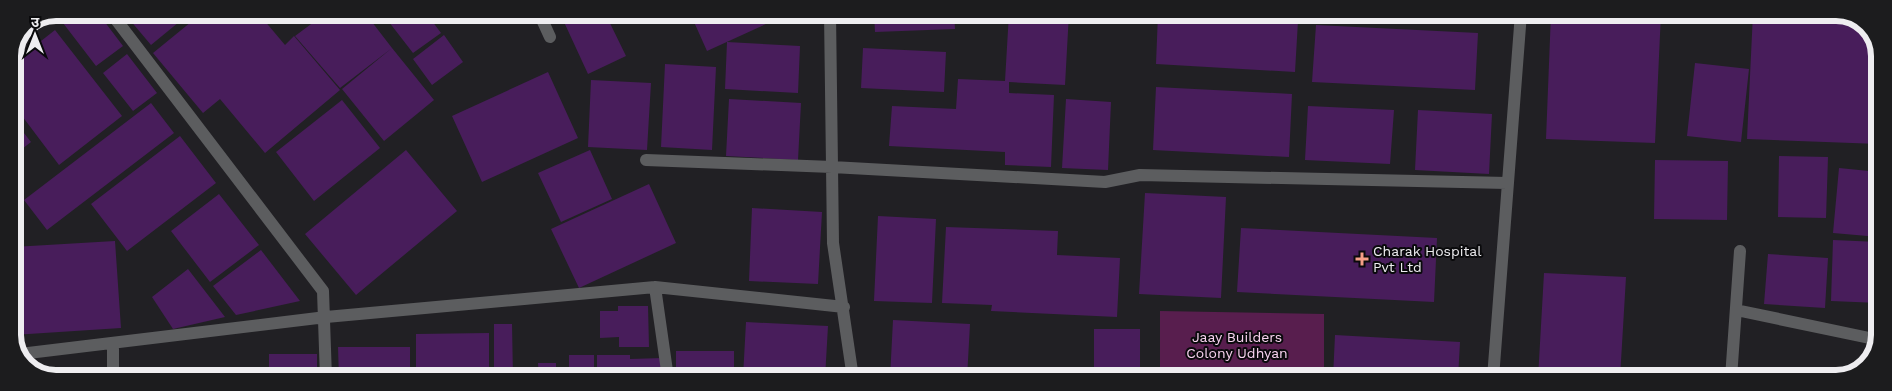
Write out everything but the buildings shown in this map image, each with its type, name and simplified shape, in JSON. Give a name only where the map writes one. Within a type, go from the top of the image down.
[{"type":"street","points":[[118,21],[323,291],[326,317],[326,370]]},
{"type":"street","points":[[543,21],[550,37]]},
{"type":"street","points":[[830,21],[833,243],[852,370]]},
{"type":"street","points":[[1494,370],[1520,21]]},
{"type":"street","points":[[646,160],[832,167],[1104,182],[1140,175],[1507,183]]},
{"type":"street","points":[[1732,370],[1740,251]]},
{"type":"street","points":[[655,287],[667,370]]},
{"type":"street","points":[[27,353],[326,317],[655,287],[844,307]]},
{"type":"street","points":[[1736,310],[1871,338]]},
{"type":"street","points":[[113,343],[114,370]]},
{"type":"green space","name":"Jaay Builders Colony Udhyan","points":[[1160,311],[1324,314],[1324,370],[1160,370]]},
{"type":"place","name":"Charak Hospital Pvt Ltd","points":[[1362,259]]}]
